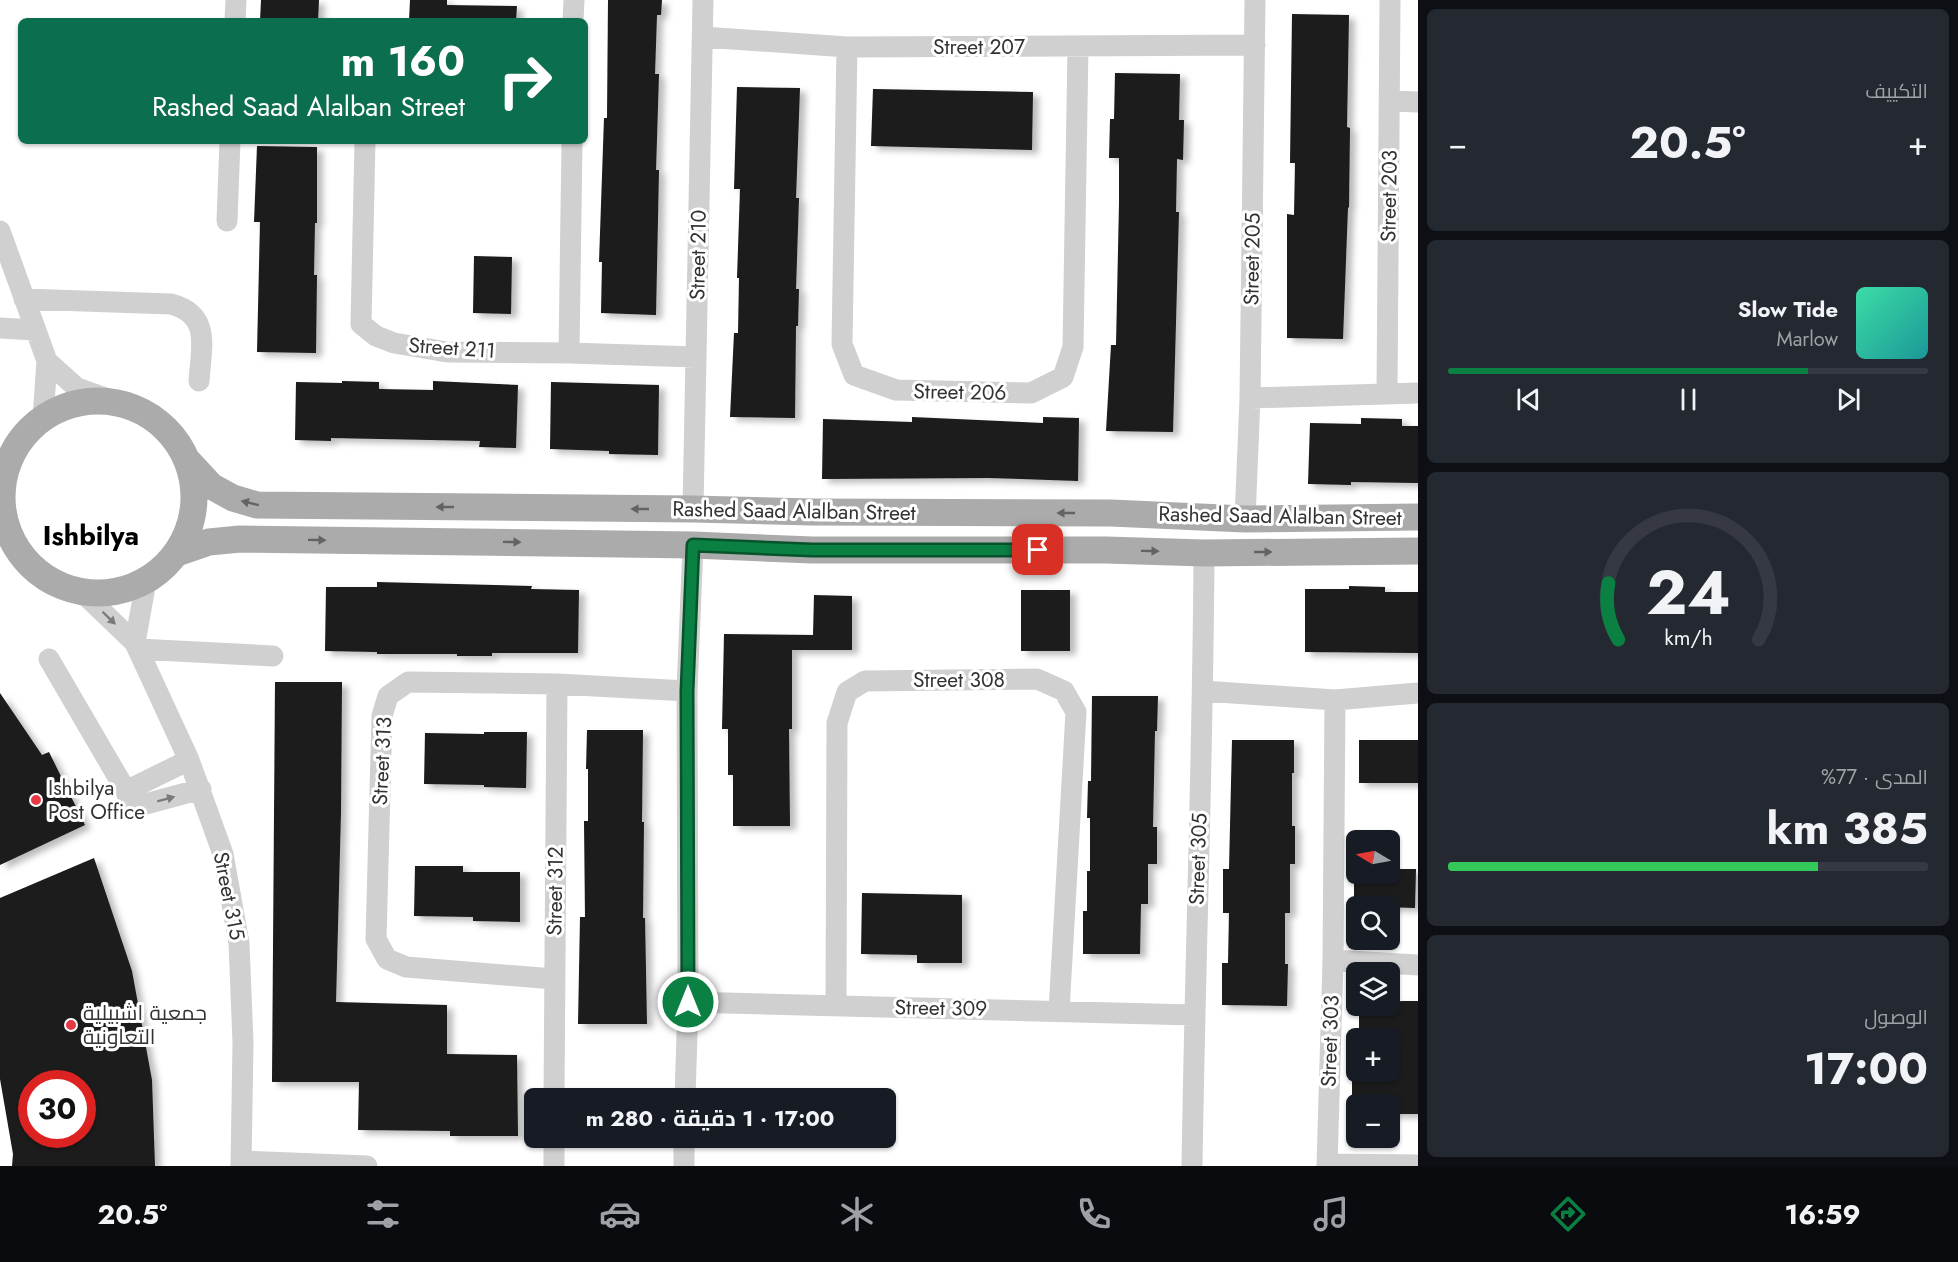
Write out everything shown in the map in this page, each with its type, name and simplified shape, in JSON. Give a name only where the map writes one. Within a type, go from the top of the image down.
[{"type":"main road","points":[[0,459],[43,418],[66,406],[90,401],[116,402],[145,413],[170,432],[186,459],[194,490],[191,523],[177,553],[146,581],[126,590],[104,594],[82,592],[61,586],[41,575],[6,538],[3,489],[8,464],[21,440]]},
{"type":"main road","name":"Rashed Saad Alalban Street","points":[[186,459],[211,486],[233,498],[257,505],[812,512],[1111,513],[1245,519],[1418,517]]},
{"type":"main road","points":[[812,512],[807,535],[812,550]]},
{"type":"main road","points":[[1106,550],[1117,544],[1122,533],[1120,521],[1111,513]]},
{"type":"main road","name":"Rashed Saad Alalban Street","points":[[177,553],[209,542],[240,539],[693,545],[812,550],[1106,550],[1204,553],[1418,551]]},
{"type":"street","points":[[235,18],[236,0]]},
{"type":"street","points":[[573,0],[573,18]]},
{"type":"street","name":"Street 210","points":[[693,509],[704,0]]},
{"type":"street","name":"Street 205","points":[[1245,519],[1250,398],[1255,0]]},
{"type":"street","name":"Street 203","points":[[1387,393],[1390,0]]},
{"type":"street","name":"Street 207","points":[[703,37],[847,47],[1255,45]]},
{"type":"street","name":"Street 206","points":[[847,47],[842,344],[854,375],[896,390],[1031,393],[1063,377],[1073,347],[1078,47]]},
{"type":"street","points":[[1390,101],[1418,102]]},
{"type":"street","points":[[227,221],[230,144]]},
{"type":"street","name":"Street 211","points":[[365,144],[361,324],[376,336],[394,344],[447,352],[696,357]]},
{"type":"street","points":[[569,353],[572,144]]},
{"type":"street","points":[[0,231],[8,274],[24,298],[47,361],[43,418]]},
{"type":"street","points":[[24,298],[171,304],[184,308],[194,315],[200,326],[202,339],[199,381]]},
{"type":"street","points":[[0,328],[35,330]]},
{"type":"street","points":[[47,361],[76,388],[116,402]]},
{"type":"street","points":[[1250,398],[1418,393]]},
{"type":"street","points":[[685,1088],[688,1002],[687,691],[693,545]]},
{"type":"street","name":"Street 305","points":[[1192,1166],[1204,553]]},
{"type":"street","points":[[146,581],[136,646],[273,656]]},
{"type":"street","name":"Street 315","points":[[82,592],[136,646],[189,760],[223,854],[239,943],[243,1043],[241,1163]]},
{"type":"street","points":[[49,659],[128,800]]},
{"type":"street","name":"Street 308","points":[[837,1006],[837,723],[847,692],[865,681],[1037,679],[1064,690],[1076,712],[1059,1011]]},
{"type":"street","name":"Street 313","points":[[554,979],[406,967],[387,959],[376,939],[382,716],[388,696],[408,682],[557,684],[687,691]]},
{"type":"street","name":"Street 312","points":[[554,1088],[557,684]]},
{"type":"street","points":[[1203,692],[1335,700],[1418,693]]},
{"type":"street","name":"Street 303","points":[[1327,1165],[1333,960],[1335,700]]},
{"type":"street","points":[[128,800],[189,760]]},
{"type":"street","points":[[128,800],[201,789]]},
{"type":"street","points":[[1333,960],[1418,965]]},
{"type":"street","name":"Street 309","points":[[688,1002],[1194,1015]]},
{"type":"street","points":[[554,1148],[554,1166]]},
{"type":"street","points":[[684,1148],[684,1166]]},
{"type":"street","points":[[241,1163],[367,1166]]},
{"type":"street","points":[[1327,1165],[1418,1165]]},
{"type":"building","points":[[261,0],[319,0],[318,18],[260,18]]},
{"type":"building","points":[[410,0],[447,0],[447,5],[517,6],[516,18],[409,18]]},
{"type":"building","points":[[608,0],[662,0],[661,15],[657,15],[655,74],[659,74],[656,170],[659,170],[656,315],[601,313],[602,262],[599,262],[604,118],[607,118]]},
{"type":"building","points":[[1292,14],[1349,15],[1347,127],[1350,128],[1349,208],[1343,339],[1287,338],[1287,214],[1294,215],[1295,163],[1290,163]]},
{"type":"building","points":[[1115,73],[1180,74],[1179,120],[1184,120],[1183,160],[1177,159],[1176,212],[1179,212],[1173,432],[1106,431],[1111,345],[1116,345],[1119,158],[1109,158],[1110,119],[1114,119]]},
{"type":"building","points":[[737,87],[800,88],[796,198],[799,198],[796,289],[799,289],[798,326],[796,326],[795,418],[730,417],[734,333],[738,333],[740,189],[734,189]]},
{"type":"building","points":[[873,89],[1033,92],[1032,150],[871,146]]},
{"type":"building","points":[[257,146],[317,147],[314,275],[317,275],[316,353],[257,352],[260,222],[254,222]]},
{"type":"building","points":[[474,256],[512,257],[511,314],[473,313]]},
{"type":"building","points":[[342,381],[379,382],[379,389],[433,390],[433,381],[518,385],[516,448],[479,447],[480,441],[331,438],[331,441],[295,440],[296,382],[342,383]]},
{"type":"building","points":[[551,382],[659,385],[658,455],[550,449]]},
{"type":"building","points":[[912,417],[1043,423],[1043,417],[1079,418],[1078,481],[989,478],[822,479],[823,419],[912,422]]},
{"type":"building","points":[[1361,418],[1402,419],[1402,426],[1418,426],[1418,483],[1308,484],[1310,423],[1361,424]]},
{"type":"building","points":[[377,582],[532,586],[531,589],[579,590],[578,653],[492,653],[492,656],[457,656],[457,654],[377,654],[377,652],[325,651],[326,587],[377,587]]},
{"type":"building","points":[[1349,586],[1385,587],[1385,592],[1418,592],[1418,653],[1305,652],[1305,589],[1349,589]]},
{"type":"building","points":[[1021,590],[1070,590],[1070,651],[1021,651]]},
{"type":"building","points":[[814,595],[852,596],[852,650],[792,650],[792,729],[789,729],[790,826],[733,826],[733,775],[728,775],[728,729],[722,729],[724,634],[813,635]]},
{"type":"building","points":[[275,682],[342,682],[336,1002],[447,1005],[447,1054],[517,1055],[518,1136],[450,1136],[450,1131],[358,1130],[359,1082],[272,1082]]},
{"type":"building","name":"Ishbilya Post Office","points":[[0,693],[42,755],[49,752],[85,825],[0,865]]},
{"type":"building","points":[[1092,696],[1158,696],[1153,827],[1157,827],[1157,864],[1148,864],[1148,904],[1141,904],[1140,954],[1083,954],[1083,911],[1087,911],[1087,871],[1090,871],[1090,818],[1087,818],[1088,781],[1091,781]]},
{"type":"building","points":[[587,730],[643,730],[643,918],[645,918],[647,1024],[578,1024],[580,917],[585,917],[584,821],[588,821]]},
{"type":"building","points":[[484,732],[527,732],[526,788],[424,784],[425,733],[484,734]]},
{"type":"building","points":[[1232,740],[1294,740],[1292,826],[1295,826],[1295,864],[1290,864],[1290,913],[1285,913],[1285,964],[1288,964],[1287,1006],[1222,1005],[1222,963],[1228,963],[1229,913],[1223,913],[1223,869],[1229,869]]},
{"type":"building","points":[[1359,740],[1418,740],[1418,783],[1359,783]]},
{"type":"building","name":"جمعية اشبيلية التعاونية","points":[[94,858],[132,971],[152,1080],[155,1166],[12,1166],[13,1154],[0,1079],[0,898]]},
{"type":"building","points":[[415,866],[463,866],[463,872],[520,872],[520,922],[473,921],[473,917],[414,916]]},
{"type":"building","points":[[1400,869],[1416,869],[1415,908],[1400,908],[1400,896],[1354,896],[1354,884],[1400,884]]},
{"type":"building","points":[[862,893],[962,895],[962,963],[917,963],[917,955],[861,954]]},
{"type":"building","points":[[1400,1001],[1418,1001],[1418,1114],[1400,1114],[1400,1094],[1352,1094],[1352,1082],[1400,1082],[1400,1028],[1359,1028],[1359,1016],[1400,1016]]},
{"type":"place","name":"Ishbilya Post Office","points":[[36,800]]},
{"type":"place","name":"جمعية اشبيلية التعاونية","points":[[71,1025]]},
{"type":"district","name":"Ishbilya","points":[[91,535]]},
{"type":"route","points":[[688,1002],[687,691],[693,545],[812,550],[1038,550]]}]
